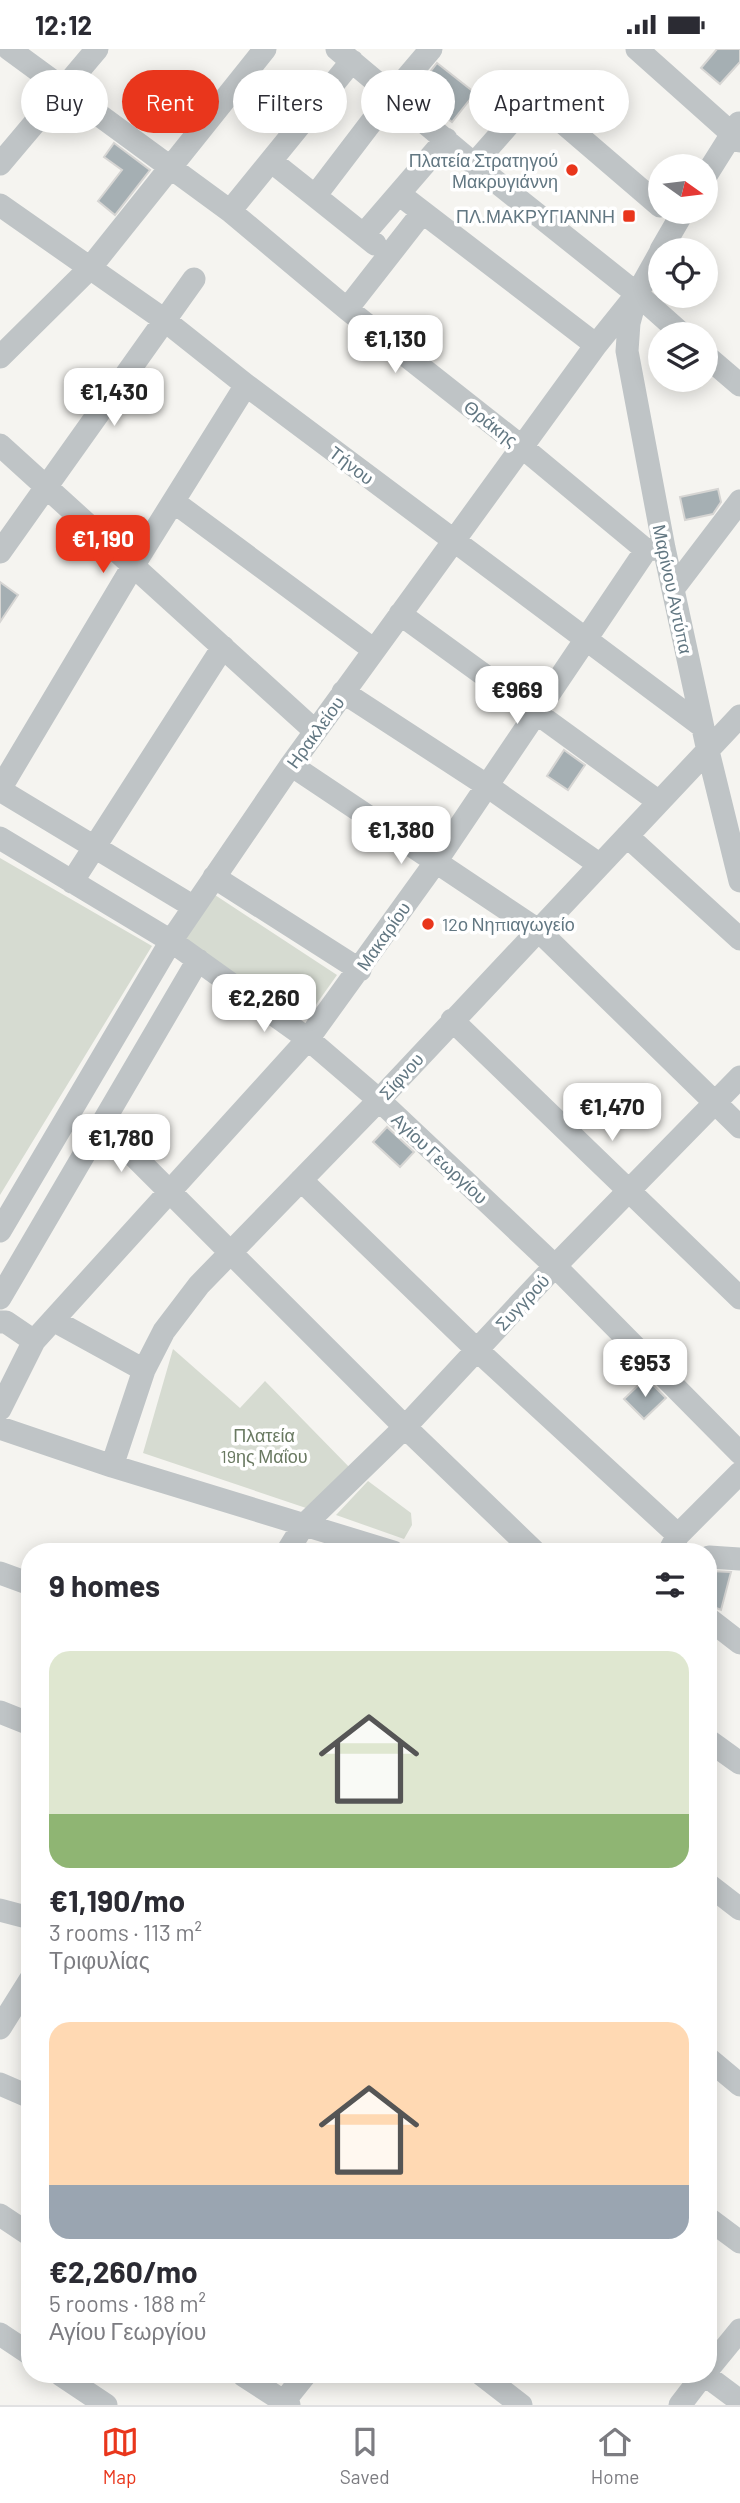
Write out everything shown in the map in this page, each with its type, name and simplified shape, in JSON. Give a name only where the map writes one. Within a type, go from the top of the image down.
[{"type":"street","name":"Θράκης","points":[[9,49],[36,70]]},
{"type":"street","points":[[78,70],[97,49]]},
{"type":"street","points":[[0,357],[90,268],[265,49]]},
{"type":"street","points":[[413,70],[431,49]]},
{"type":"street","points":[[637,49],[737,132],[718,159]]},
{"type":"street","points":[[230,211],[271,161],[344,55],[362,70]]},
{"type":"street","points":[[474,164],[533,97],[648,196]]},
{"type":"street","name":"Θράκης","points":[[108,122],[230,211],[347,309],[655,549]]},
{"type":"street","points":[[0,164],[25,133]]},
{"type":"street","points":[[315,196],[363,133]]},
{"type":"street","points":[[439,133],[668,322]]},
{"type":"street","points":[[364,235],[446,139]]},
{"type":"street","points":[[271,161],[389,257]]},
{"type":"street","points":[[399,194],[596,345]]},
{"type":"street","name":"Τήνου","points":[[0,205],[163,319],[246,385],[702,726]]},
{"type":"street","points":[[347,309],[422,213]]},
{"type":"street","name":"Ηρακλείου","points":[[0,1231],[171,941],[214,877],[290,765],[596,345],[637,294],[648,275]]},
{"type":"street","points":[[0,552],[194,279]]},
{"type":"street","name":"Μαρίνου Αντύπα","points":[[637,294],[629,323],[627,351],[655,549],[673,589],[702,726],[737,856],[740,881]]},
{"type":"street","points":[[718,366],[740,385]]},
{"type":"street","points":[[194,908],[0,790],[133,566],[246,385]]},
{"type":"street","points":[[0,445],[315,731]]},
{"type":"street","points":[[673,589],[740,501]]},
{"type":"street","points":[[174,502],[374,650]]},
{"type":"street","name":"Μακαρίου","points":[[0,1409],[34,1341],[309,1039],[435,863],[586,638],[655,549]]},
{"type":"street","points":[[400,614],[659,801]]},
{"type":"street","points":[[72,881],[223,647]]},
{"type":"street","points":[[343,692],[486,785],[600,865]]},
{"type":"street","name":"Σίφνου","points":[[112,1466],[144,1370],[164,1331],[199,1285],[379,1100],[740,716]]},
{"type":"street","points":[[290,765],[538,930],[740,1127]]},
{"type":"street","points":[[627,836],[740,939]]},
{"type":"street","name":"Αγίου Γεωργίου","points":[[0,838],[171,941],[309,1039],[379,1100],[555,1266],[740,1453]]},
{"type":"street","points":[[214,877],[360,969]]},
{"type":"street","points":[[0,1298],[198,960]]},
{"type":"street","points":[[452,1020],[740,1298]]},
{"type":"street","name":"Συγγρού","points":[[293,1543],[303,1526],[405,1427],[555,1266],[740,1077]]},
{"type":"street","points":[[102,1124],[405,1427],[526,1543]]},
{"type":"street","points":[[301,1180],[672,1543]]},
{"type":"street","points":[[53,1320],[144,1370]]},
{"type":"street","points":[[0,1322],[6,1321],[34,1341]]},
{"type":"street","points":[[0,1428],[112,1466],[361,1543]]},
{"type":"street","points":[[674,1543],[740,1473]]},
{"type":"street","points":[[717,1558],[740,1559]]},
{"type":"street","points":[[0,1573],[21,1581]]},
{"type":"street","points":[[717,1625],[740,1643]]},
{"type":"street","points":[[0,1712],[21,1720]]},
{"type":"street","points":[[717,1747],[740,1763]]},
{"type":"street","points":[[717,1891],[740,1909]]},
{"type":"street","points":[[0,1910],[21,1916]]},
{"type":"street","points":[[0,2028],[21,1994]]},
{"type":"street","points":[[717,2066],[740,2085]]},
{"type":"street","points":[[0,2084],[21,2093]]},
{"type":"street","points":[[0,2215],[21,2229]]},
{"type":"street","points":[[717,2225],[740,2242]]},
{"type":"street","points":[[717,2358],[740,2330]]},
{"type":"street","points":[[0,2334],[21,2348]]},
{"type":"street","points":[[73,2383],[106,2405]]},
{"type":"street","points":[[255,2383],[285,2404],[299,2383]]},
{"type":"street","points":[[492,2383],[521,2405]]},
{"type":"street","points":[[680,2405],[698,2383]]},
{"type":"street","points":[[715,2383],[740,2401]]},
{"type":"green space","points":[[0,858],[152,946],[0,1195]]},
{"type":"green space","points":[[215,895],[337,975],[305,1020],[183,939]]},
{"type":"green space","name":"Πλατεία 19ης Μαΐου","points":[[173,1349],[240,1408],[265,1381],[352,1470],[312,1510],[143,1453]]},
{"type":"green space","points":[[368,1481],[411,1513],[412,1525],[404,1539],[336,1515]]},
{"type":"building","points":[[717,49],[740,49],[740,62],[720,84],[701,68]]},
{"type":"building","points":[[437,63],[446,70],[432,70]]},
{"type":"building","points":[[455,77],[469,88],[469,101],[455,118]]},
{"type":"building","points":[[114,143],[150,170],[115,215],[98,201],[122,170],[104,157]]},
{"type":"building","points":[[718,489],[721,502],[713,514],[685,520],[680,497]]},
{"type":"building","points":[[0,582],[18,595],[0,622]]},
{"type":"building","points":[[564,750],[585,765],[568,790],[547,776]]},
{"type":"building","points":[[387,1127],[414,1152],[400,1167],[373,1142]]},
{"type":"building","points":[[646,1378],[666,1398],[644,1419],[624,1399]]},
{"type":"building","points":[[717,1571],[731,1572],[721,1610],[717,1608]]},
{"type":"place","name":"Πλατεία Στρατηγού Μακρυγιάννη","points":[[572,170]]},
{"type":"place","name":"ΠΛ.ΜΑΚΡΥΓΙΑΝΝΗ","points":[[629,216]]},
{"type":"place","name":"12ο Νηπιαγωγείο","points":[[428,924]]}]
